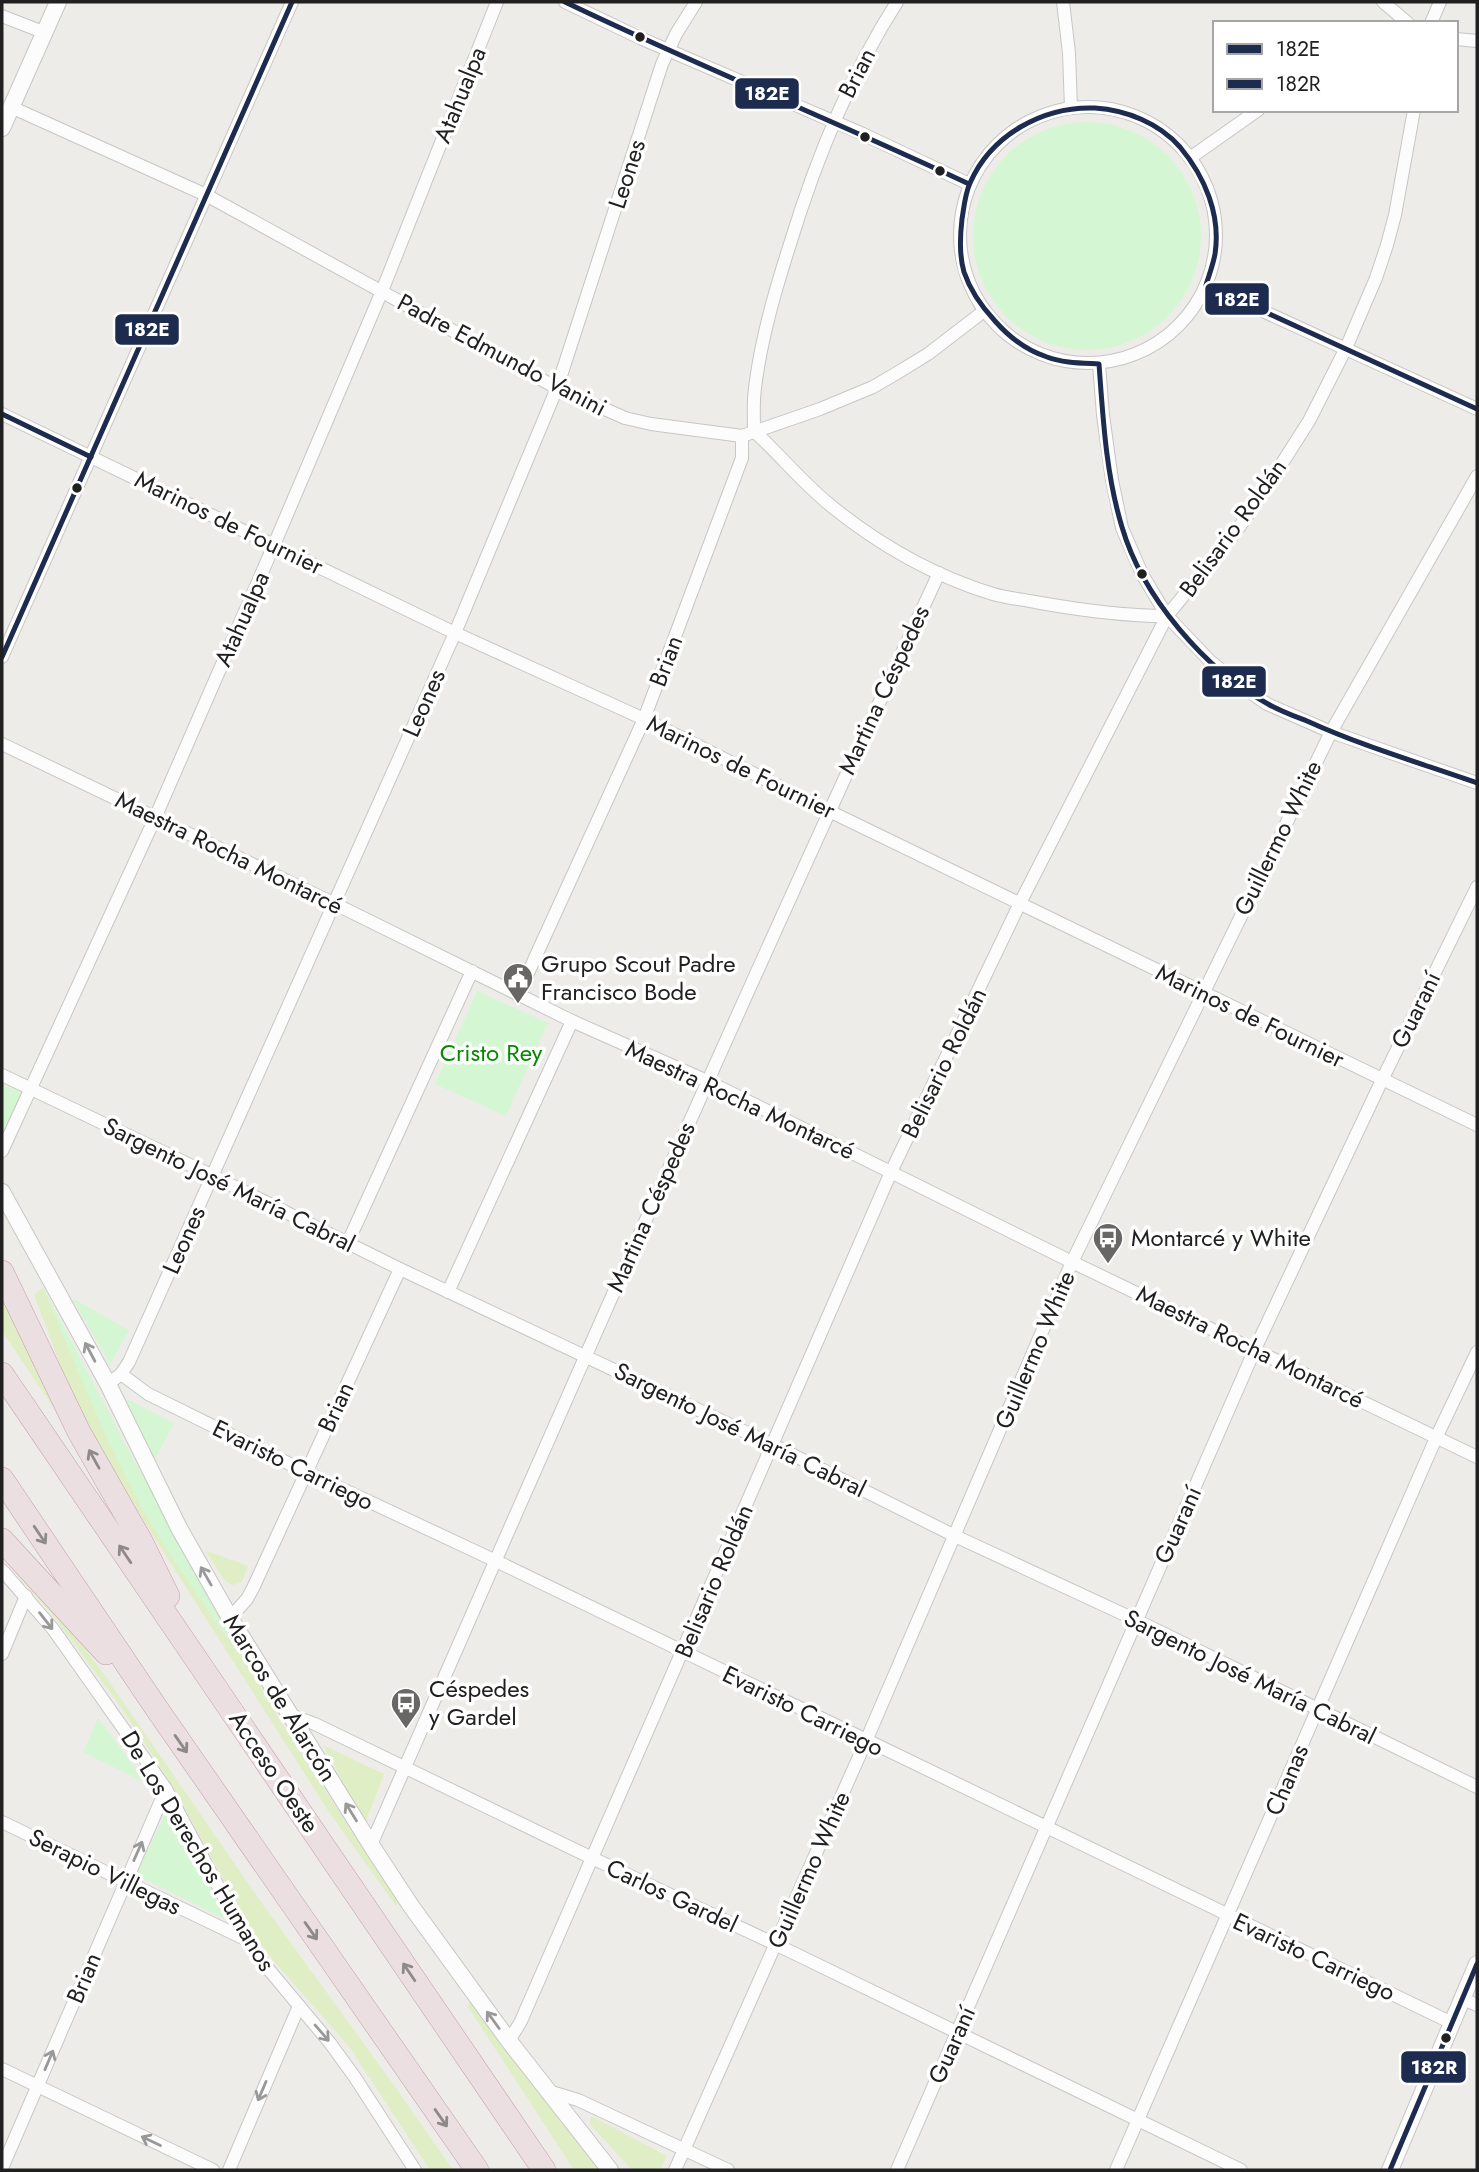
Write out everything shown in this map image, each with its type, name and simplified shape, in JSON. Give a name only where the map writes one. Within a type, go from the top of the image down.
[{"type":"highway","points":[[2,1272],[79,1432],[142,1543],[205,1671]]},
{"type":"highway","name":"Acceso Oeste","points":[[2,1374],[544,2170]]},
{"type":"highway","points":[[2,1479],[157,1709],[477,2170]]},
{"type":"highway","points":[[2,1539],[157,1709]]},
{"type":"street","points":[[2,128],[58,2]]},
{"type":"street","points":[[2,657],[292,2]]},
{"type":"street","name":"Atahualpa","points":[[2,1151],[155,818],[274,545],[382,291],[497,2]]},
{"type":"street","points":[[565,2],[969,184]]},
{"type":"street","name":"Leones","points":[[108,1384],[121,1374],[129,1362],[455,633],[557,388],[668,50],[696,2]]},
{"type":"street","name":"Brian","points":[[518,995],[643,719],[742,458],[767,322],[797,221],[834,121],[863,57],[897,2]]},
{"type":"street","points":[[1063,2],[1069,54],[1070,108]]},
{"type":"street","points":[[1383,2],[1406,21]]},
{"type":"street","points":[[1432,21],[1440,2]]},
{"type":"street","points":[[2,16],[43,33]]},
{"type":"street","points":[[1458,39],[1477,41]]},
{"type":"street","name":"Padre Edmundo Vanini","points":[[11,107],[206,195],[557,388],[625,418],[651,424],[748,433]]},
{"type":"street","points":[[1070,108],[1104,108],[1137,117],[1167,134],[1190,158],[1207,188],[1215,220],[1215,253],[1206,285],[1189,316],[1164,340],[1133,356],[1099,364],[1055,360],[1015,341],[984,311],[964,272],[959,230],[969,184],[985,158],[1008,134],[1038,117],[1070,108]]},
{"type":"street","points":[[1190,158],[1255,112]]},
{"type":"street","name":"Belisario Roldán","points":[[509,2041],[521,2021],[891,1172],[1020,903],[1167,616],[1240,526],[1272,479],[1309,421],[1346,348],[1387,245],[1414,112]]},
{"type":"street","points":[[1206,285],[1477,409]]},
{"type":"street","points":[[748,433],[820,409],[873,387],[928,354],[984,311]]},
{"type":"street","points":[[1099,364],[1112,480],[1122,528],[1142,574],[1167,616],[1210,660],[1267,704],[1331,732],[1477,783]]},
{"type":"street","name":"Marinos de Fournier","points":[[2,414],[455,633],[643,719],[1477,1125]]},
{"type":"street","points":[[748,433],[830,505],[875,539],[939,573],[994,594],[1108,614],[1167,616]]},
{"type":"street","name":"Guillermo White","points":[[676,2170],[866,1741],[1072,1262],[1331,732],[1477,476]]},
{"type":"street","name":"Martina Céspedes","points":[[371,1845],[707,1081],[939,573]]},
{"type":"street","name":"Maestra Rocha Montarcé","points":[[2,744],[572,1021],[707,1081],[1072,1262],[1477,1457]]},
{"type":"street","name":"Guaraní","points":[[897,2170],[1255,1349],[1477,887]]},
{"type":"street","points":[[348,1242],[472,971]]},
{"type":"street","points":[[448,1292],[572,1021]]},
{"type":"street","name":"Sargento José María Cabral","points":[[2,1075],[448,1292],[773,1445],[955,1536],[1136,1620],[1477,1787]]},
{"type":"street","name":"Marcos de Alarcón","points":[[2,1192],[108,1384],[178,1528],[230,1618],[371,1845],[411,1906],[509,2041],[610,2170]]},
{"type":"street","name":"Brian","points":[[230,1618],[253,1588],[401,1269]]},
{"type":"street","name":"Chanas","points":[[1116,2170],[1436,1438],[1477,1352]]},
{"type":"street","name":"Evaristo Carriego","points":[[121,1374],[148,1394],[306,1472],[496,1561],[1452,2023]]},
{"type":"street","name":"De Los Derechos Humanos","points":[[4,1573],[52,1629],[166,1789],[247,1940],[330,2043],[415,2170]]},
{"type":"street","points":[[2,1654],[26,1596]]},
{"type":"street","name":"Carlos Gardel","points":[[291,1715],[315,1724],[775,1944],[1241,2170]]},
{"type":"street","name":"Brian","points":[[2,2168],[166,1789]]},
{"type":"street","name":"Serapio Villegas","points":[[2,1822],[247,1940]]},
{"type":"street","points":[[1390,2170],[1452,2023],[1470,2002],[1477,1964]]},
{"type":"street","points":[[229,2170],[299,2006]]},
{"type":"street","points":[[2,2069],[213,2170]]},
{"type":"street","points":[[548,2091],[578,2100],[728,2170]]},
{"type":"green space","points":[[1087,122],[1109,124],[1141,135],[1168,155],[1188,182],[1199,214],[1199,258],[1188,290],[1168,317],[1141,337],[1109,348],[1087,350],[1065,348],[1033,337],[1006,317],[986,290],[975,258],[973,236],[975,214],[986,182],[1006,155],[1033,135],[1065,124]]},
{"type":"green space","name":"Cristo Rey","points":[[477,991],[548,1023],[506,1116],[435,1084]]},
{"type":"green space","points":[[2,1084],[22,1093],[2,1134]]},
{"type":"green space","points":[[43,1287],[103,1428],[142,1508],[218,1625],[248,1663],[279,1719],[398,1902],[396,1906],[329,1812],[112,1471],[71,1394],[34,1295]]},
{"type":"green space","points":[[43,1287],[130,1453],[248,1663],[192,1587],[142,1507],[102,1426]]},
{"type":"green space","points":[[2,1296],[57,1406],[55,1410],[2,1331]]},
{"type":"green space","points":[[72,1298],[129,1330],[110,1364]]},
{"type":"green space","points":[[129,1400],[174,1423],[155,1459],[126,1402]]},
{"type":"green space","points":[[205,1550],[248,1566],[242,1582],[233,1585],[225,1581]]},
{"type":"green space","points":[[2,1557],[49,1600],[106,1677],[259,1899],[453,2170],[430,2170],[348,2045],[254,1935],[172,1785],[120,1706],[55,1618]]},
{"type":"green space","points":[[98,1718],[146,1783],[83,1752]]},
{"type":"green space","points":[[323,1745],[384,1774],[365,1824]]},
{"type":"green space","points":[[168,1808],[227,1920],[136,1875]]},
{"type":"green space","points":[[470,2003],[599,2170],[574,2170],[468,2007]]},
{"type":"green space","points":[[591,2116],[667,2156],[660,2170],[632,2170],[590,2124]]},
{"type":"transit line","name":"182E","points":[[2,657],[292,2]]},
{"type":"transit line","name":"182E","points":[[565,2],[969,184]]},
{"type":"transit line","name":"182E","points":[[1477,409],[1206,285],[1214,258],[1216,225],[1204,184],[1180,147],[1162,131],[1141,119],[1095,108],[1056,112],[1038,118],[1005,138],[991,151],[970,183],[964,205],[960,246],[962,266],[970,285],[995,321],[1025,347],[1059,360],[1099,364],[1109,467],[1122,527],[1144,579],[1179,629],[1221,672],[1273,707],[1391,754],[1477,783]]},
{"type":"transit line","name":"182E","points":[[2,414],[91,457]]},
{"type":"transit line","name":"182R","points":[[1390,2170],[1477,1964]]},
{"type":"place","name":"Grupo Scout Padre Francisco Bode","points":[[518,1005]]},
{"type":"place","name":"Montarcé y White","points":[[1108,1265]]},
{"type":"place","name":"Céspedes y Gardel","points":[[406,1730]]}]
